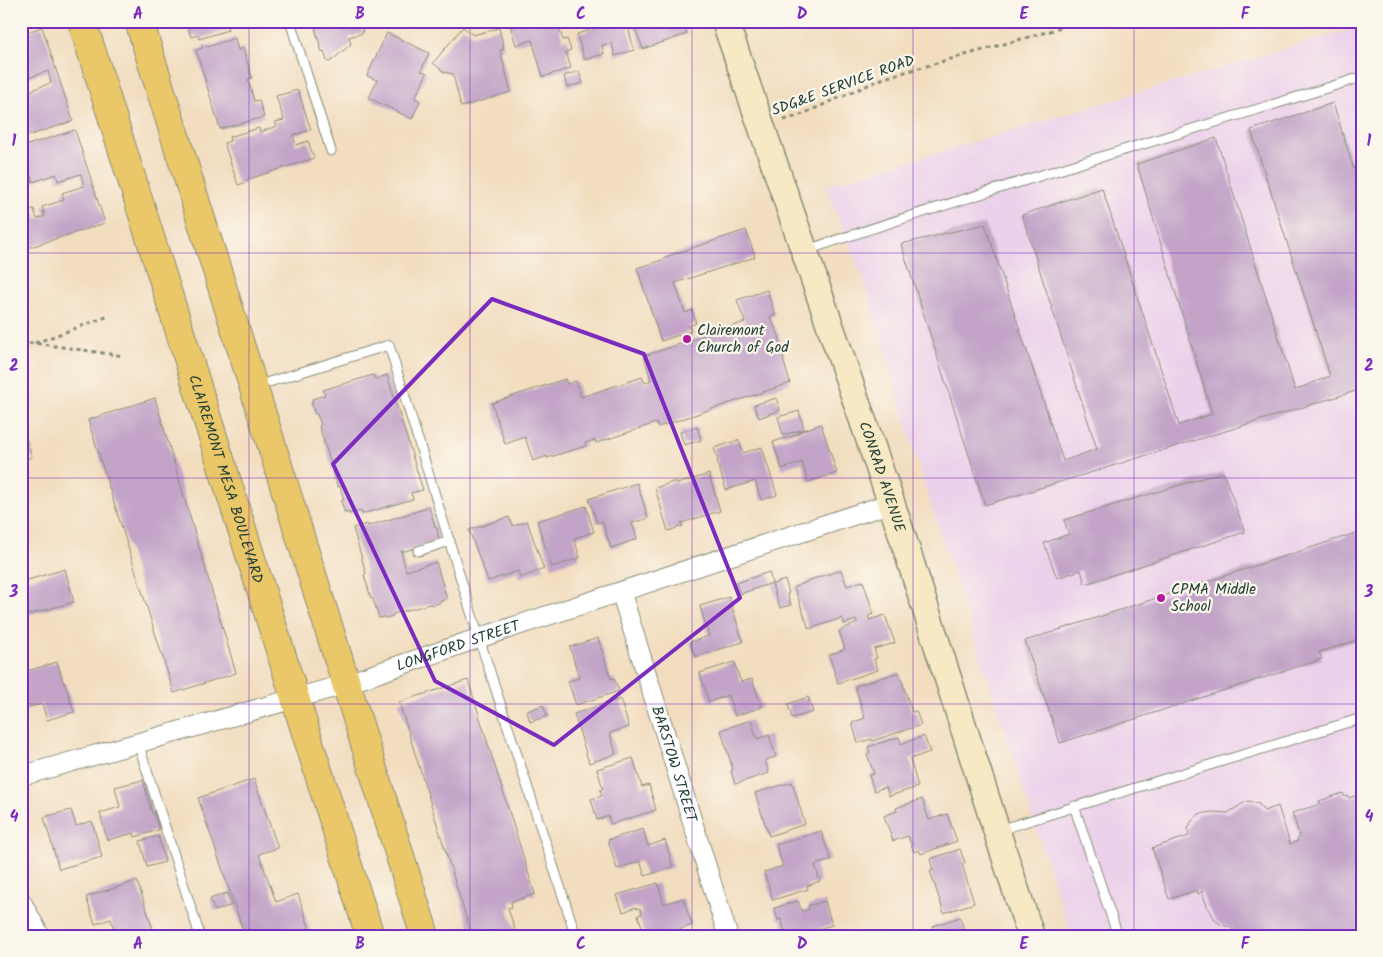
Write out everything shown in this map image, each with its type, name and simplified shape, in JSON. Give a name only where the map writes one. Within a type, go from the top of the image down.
[{"type":"main road","name":"CLAIREMONT MESA BOULEVARD","points":[[82,21],[370,936]]},
{"type":"main road","points":[[139,21],[425,936]]},
{"type":"street","name":"CONRAD AVENUE","points":[[725,21],[891,503],[1031,936]]},
{"type":"street","name":"LONGFORD STREET","points":[[21,776],[346,684],[479,638],[891,503]]},
{"type":"street","name":"BARSTOW STREET","points":[[621,592],[728,936]]},
{"type":"street","points":[[21,901],[40,936]]},
{"type":"lane","points":[[290,21],[331,151]]},
{"type":"lane","points":[[805,251],[912,214],[1362,77]]},
{"type":"lane","points":[[253,387],[389,344],[479,638],[576,936]]},
{"type":"lane","points":[[418,551],[450,541]]},
{"type":"lane","points":[[996,831],[1362,718]]},
{"type":"lane","points":[[138,743],[200,936]]},
{"type":"lane","points":[[1074,806],[1118,936]]},
{"type":"path","name":"SDG&E SERVICE ROAD","points":[[761,127],[798,116],[884,78],[1050,31],[1076,21]]},
{"type":"path","points":[[34,343],[109,316]]},
{"type":"path","points":[[21,344],[34,343],[124,356]]},
{"type":"highlighted area","points":[[492,299],[644,354],[740,598],[554,745],[435,681],[333,464]]},
{"type":"shaded area","name":"CPMA Middle School","points":[[1362,26],[1362,936],[1071,936],[922,477],[863,278],[825,186]]},
{"type":"building","points":[[186,21],[238,22],[227,25],[228,30],[199,39],[198,35],[191,37]]},
{"type":"building","points":[[313,21],[360,21],[363,33],[349,37],[351,44],[330,62],[327,61],[324,51],[322,52]]},
{"type":"building","points":[[509,21],[559,22],[560,24],[558,25],[563,40],[567,39],[571,50],[566,52],[571,68],[543,77],[532,40],[516,45]]},
{"type":"building","points":[[591,21],[621,21],[623,27],[628,26],[634,50],[615,56],[612,43],[602,45],[604,54],[584,59],[577,34],[593,28]]},
{"type":"building","points":[[683,21],[687,34],[643,49],[631,22]]},
{"type":"building","points":[[42,27],[73,121],[21,138],[21,101],[31,98],[29,91],[51,83],[48,71],[25,79],[23,72],[21,72],[21,34]]},
{"type":"building","points":[[463,27],[473,35],[499,28],[504,49],[500,50],[511,92],[461,107],[453,74],[444,72],[433,63]]},
{"type":"building","points":[[387,33],[429,53],[421,71],[427,73],[415,98],[420,101],[412,119],[369,98],[377,80],[367,76]]},
{"type":"building","points":[[235,38],[238,50],[243,48],[252,78],[248,79],[254,101],[259,100],[264,117],[220,129],[196,50],[203,48],[202,46],[206,45],[207,47]]},
{"type":"building","points":[[579,71],[583,83],[567,87],[564,76]]},
{"type":"building","points":[[298,90],[311,130],[293,135],[296,145],[308,141],[314,158],[246,180],[247,182],[238,185],[224,143],[230,141],[229,137],[259,128],[260,132],[277,126],[275,122],[284,120],[276,96]]},
{"type":"building","points":[[1333,103],[1362,195],[1362,389],[985,505],[901,244],[985,224],[1063,461],[1097,449],[1022,215],[1102,188],[1179,425],[1212,414],[1137,164],[1216,138],[1295,390],[1330,376],[1251,130]]},
{"type":"building","points":[[75,130],[105,223],[21,250],[21,213],[34,209],[37,219],[45,216],[42,207],[64,200],[62,193],[84,186],[81,174],[58,181],[56,174],[33,182],[30,173],[23,175],[26,184],[21,185],[21,147]]},
{"type":"building","points":[[746,230],[755,257],[675,283],[685,313],[692,310],[696,323],[689,326],[691,331],[661,341],[637,268]]},
{"type":"building","points":[[767,290],[775,315],[770,317],[779,336],[790,383],[658,427],[656,423],[596,443],[595,440],[585,443],[586,446],[533,461],[525,437],[505,444],[492,403],[565,379],[567,384],[576,381],[581,397],[642,377],[645,383],[651,380],[644,356],[745,322],[737,300]]},
{"type":"building","points":[[373,375],[375,379],[387,375],[423,490],[411,493],[413,499],[362,514],[361,511],[349,514],[349,512],[345,513],[341,501],[344,500],[340,486],[338,487],[319,426],[321,425],[311,402],[313,401],[312,399],[325,395],[323,390]]},
{"type":"building","points":[[155,398],[236,673],[174,693],[88,420]]},
{"type":"building","points":[[776,398],[780,410],[759,418],[754,405]]},
{"type":"building","points":[[799,411],[804,429],[783,435],[778,417]]},
{"type":"building","points":[[21,422],[32,457],[21,461]]},
{"type":"building","points":[[821,424],[837,473],[808,482],[802,462],[782,469],[773,442]]},
{"type":"building","points":[[697,427],[701,440],[684,445],[680,432]]},
{"type":"building","points":[[739,440],[743,453],[762,447],[777,495],[761,500],[755,481],[726,490],[714,448]]},
{"type":"building","points":[[1223,472],[1245,532],[1085,584],[1081,570],[1057,578],[1044,543],[1069,534],[1064,520]]},
{"type":"building","points":[[709,474],[720,511],[681,523],[683,526],[668,531],[655,488],[676,481],[677,484]]},
{"type":"building","points":[[637,483],[648,518],[632,523],[637,539],[611,548],[602,521],[597,523],[589,499]]},
{"type":"building","points":[[429,506],[435,527],[437,528],[439,541],[401,551],[406,571],[436,562],[447,599],[434,605],[430,604],[393,614],[393,616],[386,618],[379,618],[364,575],[366,573],[353,528],[367,524],[368,526]]},
{"type":"building","points":[[586,506],[594,532],[574,538],[580,558],[552,567],[537,521]]},
{"type":"building","points":[[509,517],[513,526],[527,521],[544,569],[520,578],[518,571],[488,581],[469,530]]},
{"type":"building","points":[[1362,531],[1362,639],[1319,652],[1322,659],[1060,743],[1025,641]]},
{"type":"building","points":[[65,569],[74,602],[21,617],[21,582]]},
{"type":"building","points":[[841,570],[847,586],[863,581],[874,614],[868,616],[869,620],[885,615],[895,643],[874,649],[877,658],[874,659],[878,670],[838,683],[829,655],[845,649],[839,631],[857,623],[856,620],[844,624],[842,618],[809,629],[794,587]]},
{"type":"building","points":[[769,572],[772,583],[740,594],[736,583]]},
{"type":"building","points":[[785,580],[791,605],[780,608],[772,584]]},
{"type":"building","points":[[729,597],[743,642],[695,657],[690,642],[709,636],[700,606]]},
{"type":"building","points":[[598,638],[611,679],[614,678],[619,691],[576,705],[568,681],[579,678],[570,647]]},
{"type":"building","points":[[57,662],[74,712],[47,720],[42,704],[26,708],[25,704],[21,705],[21,673]]},
{"type":"building","points":[[734,662],[741,682],[752,679],[762,707],[735,716],[728,695],[709,702],[700,673]]},
{"type":"building","points":[[899,672],[912,712],[916,711],[921,725],[872,741],[872,739],[858,743],[852,723],[865,718],[855,686]]},
{"type":"building","points":[[468,680],[535,894],[511,902],[512,907],[508,908],[517,936],[472,936],[399,702]]},
{"type":"building","points":[[808,697],[813,712],[792,718],[788,704]]},
{"type":"building","points":[[620,699],[629,727],[610,733],[616,754],[589,763],[574,714]]},
{"type":"building","points":[[543,705],[547,716],[530,722],[527,711]]},
{"type":"building","points":[[751,720],[757,739],[769,735],[776,757],[765,760],[769,773],[735,784],[731,771],[733,770],[721,730]]},
{"type":"building","points":[[924,736],[930,752],[910,759],[918,787],[889,796],[886,787],[874,791],[869,775],[874,774],[867,754],[870,753],[868,747],[899,737],[901,744]]},
{"type":"building","points":[[633,758],[642,787],[649,785],[656,810],[611,824],[608,816],[597,820],[591,799],[602,796],[600,790],[603,789],[597,769]]},
{"type":"building","points":[[254,779],[278,848],[259,854],[276,902],[298,894],[312,936],[245,936],[198,798]]},
{"type":"building","points":[[143,780],[159,830],[135,837],[134,833],[107,840],[100,813],[120,807],[115,787]]},
{"type":"building","points":[[792,782],[805,824],[769,836],[755,793]]},
{"type":"building","points":[[1343,793],[1345,797],[1348,796],[1349,798],[1361,794],[1362,797],[1362,936],[1240,936],[1231,928],[1216,921],[1207,906],[1202,892],[1198,894],[1197,890],[1169,899],[1152,848],[1189,836],[1188,829],[1191,822],[1199,814],[1211,812],[1228,813],[1248,801],[1259,804],[1264,811],[1278,806],[1290,844],[1298,841],[1297,839],[1300,837],[1292,813],[1320,804],[1319,801]]},
{"type":"building","points":[[922,799],[929,820],[947,814],[957,841],[921,854],[919,850],[914,852],[908,836],[893,841],[884,816],[897,811],[896,808]]},
{"type":"building","points":[[71,810],[76,826],[92,821],[102,857],[59,869],[44,817]]},
{"type":"building","points":[[643,829],[648,846],[665,840],[673,867],[645,876],[640,861],[617,869],[608,840]]},
{"type":"building","points":[[821,831],[831,860],[815,865],[820,881],[807,886],[808,889],[773,900],[764,872],[783,866],[776,845]]},
{"type":"building","points":[[158,836],[165,862],[147,867],[140,841]]},
{"type":"building","points":[[960,849],[965,863],[962,864],[974,903],[944,913],[930,871],[933,870],[930,859]]},
{"type":"building","points":[[137,881],[154,932],[142,936],[116,936],[111,919],[95,924],[86,897]]},
{"type":"building","points":[[658,883],[664,904],[683,898],[692,925],[673,932],[674,936],[645,936],[638,915],[642,914],[640,908],[637,909],[636,907],[623,912],[617,895]]},
{"type":"building","points":[[227,893],[232,905],[215,911],[210,899]]},
{"type":"building","points":[[798,901],[802,912],[809,909],[808,906],[825,901],[832,925],[818,929],[820,936],[786,936],[781,919],[778,920],[774,908]]},
{"type":"building","points":[[960,917],[966,936],[936,936],[933,926]]},
{"type":"place","name":"Clairemont Church of God","points":[[687,339]]},
{"type":"place","name":"CPMA Middle School","points":[[1161,598]]}]
